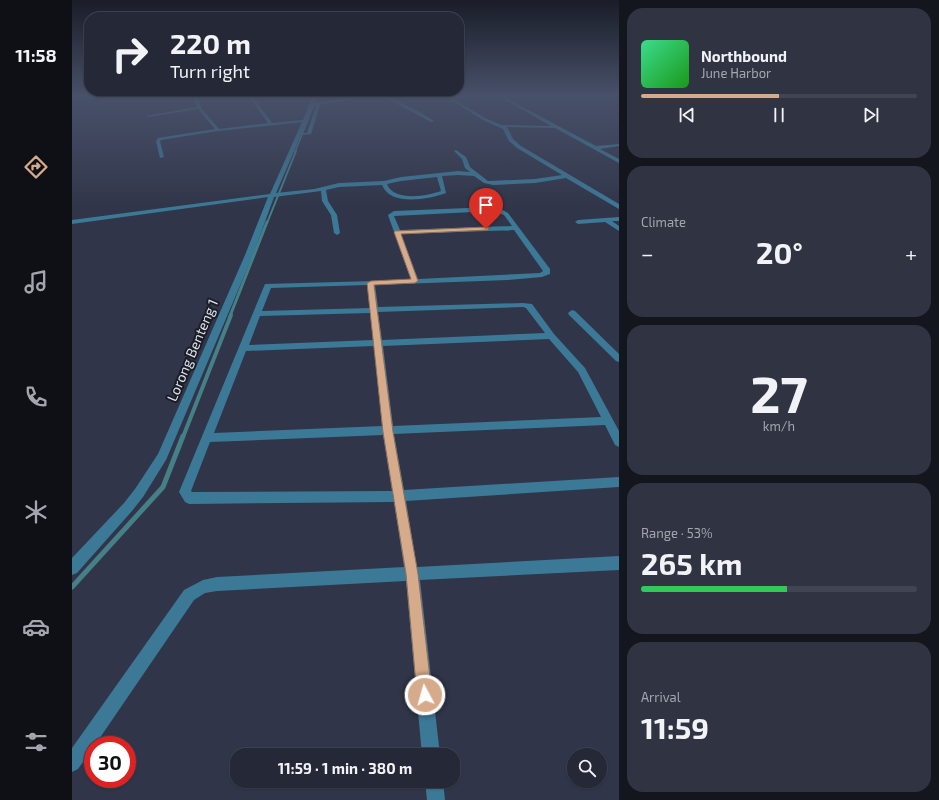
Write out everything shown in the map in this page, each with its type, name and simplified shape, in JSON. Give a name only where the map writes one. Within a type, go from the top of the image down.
[{"type":"street","points":[[162,157],[158,141],[160,139],[190,134]]},
{"type":"street","name":"Lorong Benteng 1","points":[[72,568],[128,507],[139,493],[162,457],[249,255],[299,134]]},
{"type":"street","points":[[508,134],[511,140],[519,147],[619,207]]},
{"type":"street","points":[[570,134],[619,161]]},
{"type":"street","points":[[595,148],[619,145]]},
{"type":"street","points":[[456,152],[464,158],[468,168],[480,179],[494,184],[536,181],[566,176]]},
{"type":"street","points":[[607,154],[619,152]]},
{"type":"street","points":[[72,222],[346,185],[384,183],[458,173],[475,174]]},
{"type":"street","points":[[384,183],[391,193],[399,196],[414,197],[435,194],[444,192],[439,175]]},
{"type":"street","points":[[323,189],[325,201],[334,215],[337,233]]},
{"type":"street","points":[[415,281],[391,215],[394,213],[499,210],[506,214],[546,269],[546,272],[542,275],[511,277],[371,283],[268,286],[185,492],[189,498],[399,496],[619,482]]},
{"type":"street","points":[[578,222],[619,219]]},
{"type":"street","points":[[607,221],[619,229]]},
{"type":"street","points":[[397,232],[516,228]]},
{"type":"street","points":[[371,283],[388,430],[412,574],[430,748]]},
{"type":"street","points":[[256,314],[529,306],[551,336],[582,370],[619,442]]},
{"type":"street","points":[[572,312],[619,359]]},
{"type":"street","points":[[243,348],[551,336]]},
{"type":"street","points":[[207,438],[608,421]]},
{"type":"street","points":[[72,763],[189,595],[203,587],[217,584],[619,563]]},
{"type":"street","points":[[435,788],[436,800]]},
{"type":"waterway","points":[[295,152],[302,134]]},
{"type":"waterway","points":[[267,223],[296,151]]},
{"type":"waterway","points":[[230,316],[267,222]]},
{"type":"waterway","points":[[183,437],[231,315]]},
{"type":"waterway","points":[[72,587],[163,487],[183,436]]},
{"type":"route","points":[[425,695],[412,574],[388,432],[371,283],[415,281],[397,232],[486,229]]}]
